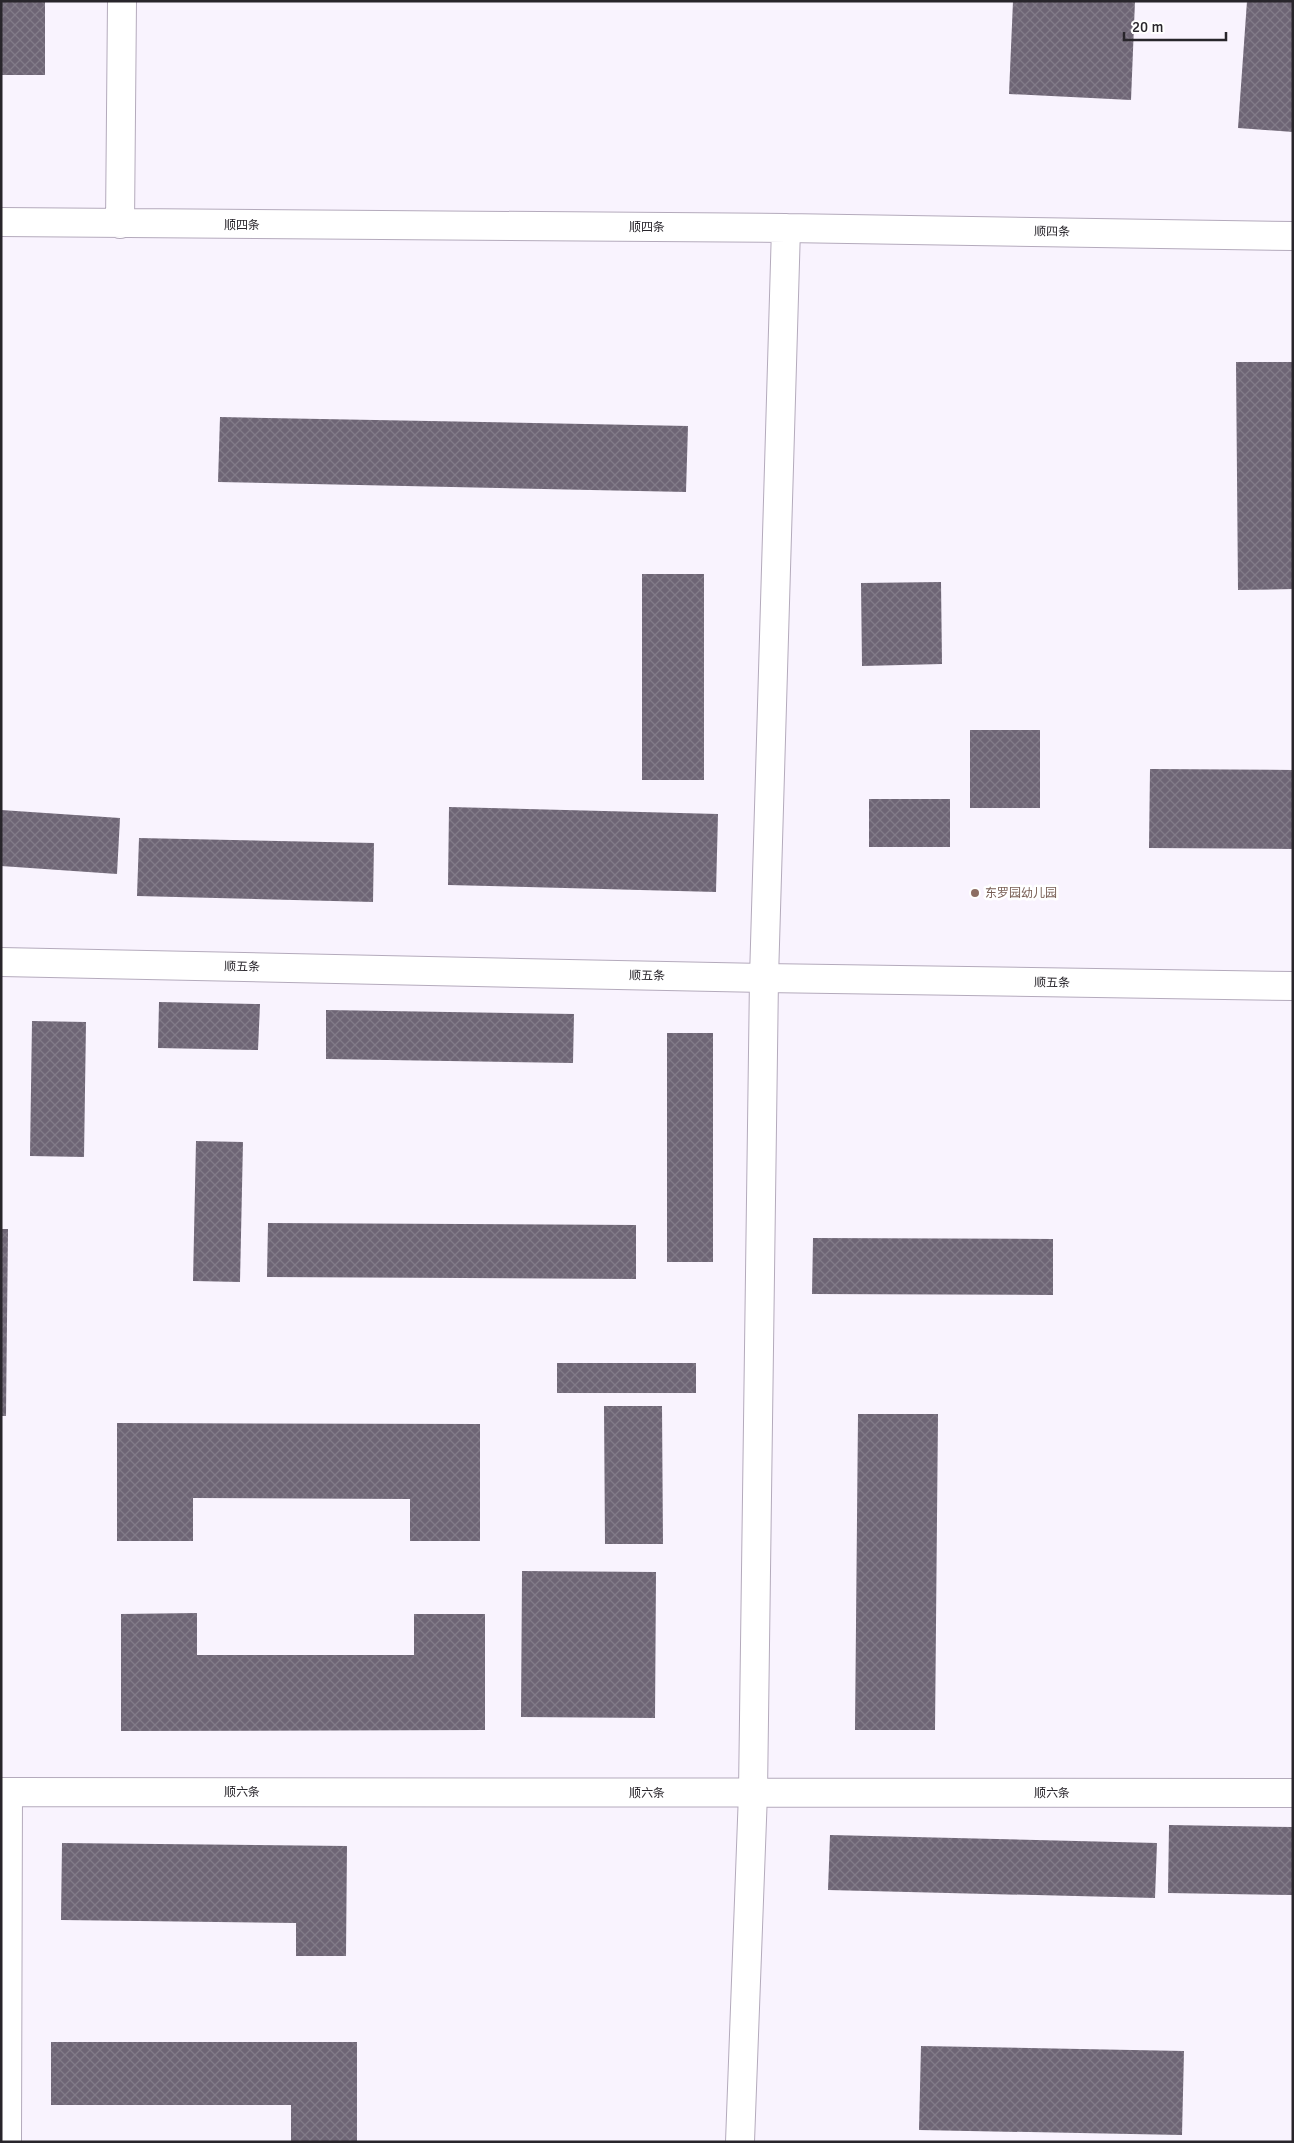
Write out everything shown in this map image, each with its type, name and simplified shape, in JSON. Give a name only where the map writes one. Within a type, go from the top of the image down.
[{"type":"street","points":[[120,224],[122,1]]},
{"type":"street","name":"顺四条","points":[[1,222],[786,228],[1293,236]]},
{"type":"street","points":[[740,2142],[753,1793],[764,978],[786,228]]},
{"type":"street","name":"顺五条","points":[[1,962],[764,978],[1293,986]]},
{"type":"street","points":[[5,1792],[7,2142]]},
{"type":"street","name":"顺六条","points":[[5,1792],[1293,1794]]},
{"type":"building","points":[[1,1],[45,1],[45,75],[1,75]]},
{"type":"building","points":[[1013,1],[1135,1],[1131,100],[1009,94]]},
{"type":"building","points":[[1247,1],[1293,1],[1293,132],[1238,128]]},
{"type":"building","points":[[1236,362],[1293,362],[1293,589],[1238,590]]},
{"type":"building","points":[[220,417],[688,426],[686,492],[218,482]]},
{"type":"building","points":[[642,574],[704,574],[704,780],[642,780]]},
{"type":"building","points":[[941,582],[942,664],[862,666],[861,583]]},
{"type":"building","points":[[970,730],[1040,730],[1040,808],[970,808]]},
{"type":"building","points":[[1150,769],[1293,770],[1293,849],[1149,848]]},
{"type":"building","points":[[869,799],[950,799],[950,847],[869,847]]},
{"type":"building","points":[[449,807],[718,814],[716,892],[448,885]]},
{"type":"building","points":[[1,810],[120,818],[117,874],[1,866]]},
{"type":"building","points":[[139,838],[374,843],[373,902],[137,896]]},
{"type":"building","points":[[159,1002],[260,1004],[258,1050],[158,1048]]},
{"type":"building","points":[[326,1010],[574,1014],[573,1063],[326,1059]]},
{"type":"building","points":[[32,1021],[86,1022],[84,1157],[30,1156]]},
{"type":"building","points":[[667,1033],[713,1033],[713,1262],[667,1262]]},
{"type":"building","points":[[196,1141],[243,1142],[240,1282],[193,1281]]},
{"type":"building","points":[[268,1223],[636,1225],[636,1279],[267,1277]]},
{"type":"building","points":[[1,1229],[8,1229],[6,1416],[1,1416]]},
{"type":"building","points":[[813,1238],[1053,1239],[1053,1295],[812,1294]]},
{"type":"building","points":[[557,1363],[696,1363],[696,1393],[557,1393]]},
{"type":"building","points":[[604,1406],[662,1406],[663,1544],[605,1544]]},
{"type":"building","points":[[858,1414],[938,1414],[935,1730],[855,1730]]},
{"type":"building","points":[[117,1423],[480,1424],[480,1541],[410,1541],[410,1499],[193,1498],[193,1541],[117,1541]]},
{"type":"building","points":[[522,1571],[656,1572],[655,1718],[521,1717]]},
{"type":"building","points":[[197,1613],[197,1655],[414,1655],[414,1614],[485,1614],[485,1730],[121,1731],[121,1614]]},
{"type":"building","points":[[1169,1825],[1293,1827],[1293,1895],[1168,1893]]},
{"type":"building","points":[[830,1835],[1157,1843],[1155,1898],[828,1890]]},
{"type":"building","points":[[62,1843],[347,1846],[346,1956],[296,1956],[296,1923],[61,1920]]},
{"type":"building","points":[[51,2042],[357,2042],[357,2142],[291,2142],[291,2105],[51,2105]]},
{"type":"building","points":[[921,2046],[1184,2051],[1182,2135],[919,2130]]},
{"type":"place","name":"东罗园幼儿园","points":[[975,893]]}]
